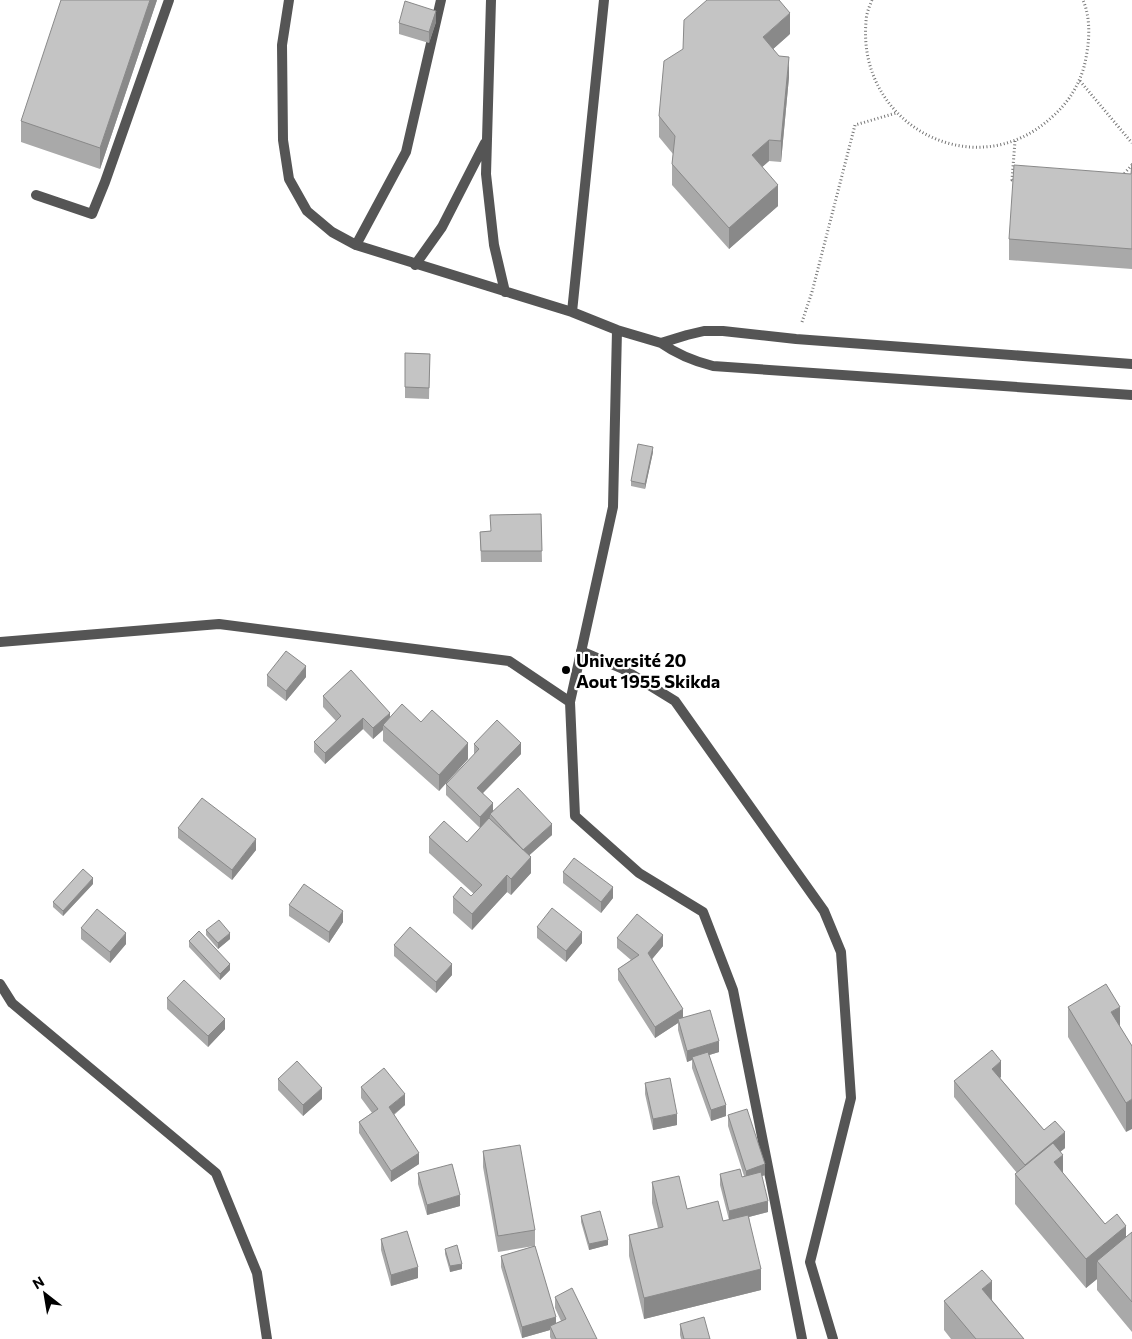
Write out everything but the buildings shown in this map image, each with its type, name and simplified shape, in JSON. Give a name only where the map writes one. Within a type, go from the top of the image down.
[{"type":"lane","points":[[36,195],[92,214],[169,0]]},
{"type":"lane","points":[[288,0],[282,46],[283,140],[289,179],[306,211],[332,232],[356,246],[572,312],[617,330],[661,344],[692,361],[713,366],[1132,395]]},
{"type":"lane","points":[[356,246],[406,152],[441,0]]},
{"type":"lane","points":[[491,0],[486,174],[494,245],[505,292]]},
{"type":"lane","points":[[572,312],[604,0]]},
{"type":"lane","points":[[415,265],[442,227],[487,139]]},
{"type":"lane","points":[[617,330],[613,507],[570,702],[575,816],[639,874],[703,912],[733,990],[802,1339]]},
{"type":"lane","points":[[661,344],[687,334],[704,331],[1132,364]]},
{"type":"lane","points":[[0,642],[219,624],[509,661],[570,702]]},
{"type":"lane","points":[[581,651],[622,668],[674,701],[824,911],[841,952],[851,1098],[810,1262],[833,1339]]},
{"type":"lane","points":[[0,984],[12,1003],[216,1173],[257,1273],[268,1339]]},
{"type":"path","points":[[872,0],[866,21],[866,54],[876,86],[896,113],[921,133],[951,144],[983,148],[1015,141],[1042,127],[1064,107],[1080,81],[1089,45],[1087,8],[1083,0]]},
{"type":"path","points":[[1080,81],[1132,143]]},
{"type":"path","points":[[796,339],[812,292],[855,125],[896,113]]},
{"type":"path","points":[[1015,141],[1012,180],[1022,180]]},
{"type":"path","points":[[1120,178],[1132,165]]},
{"type":"place","name":"Université 20 Aout 1955 Skikda","points":[[566,670]]}]
